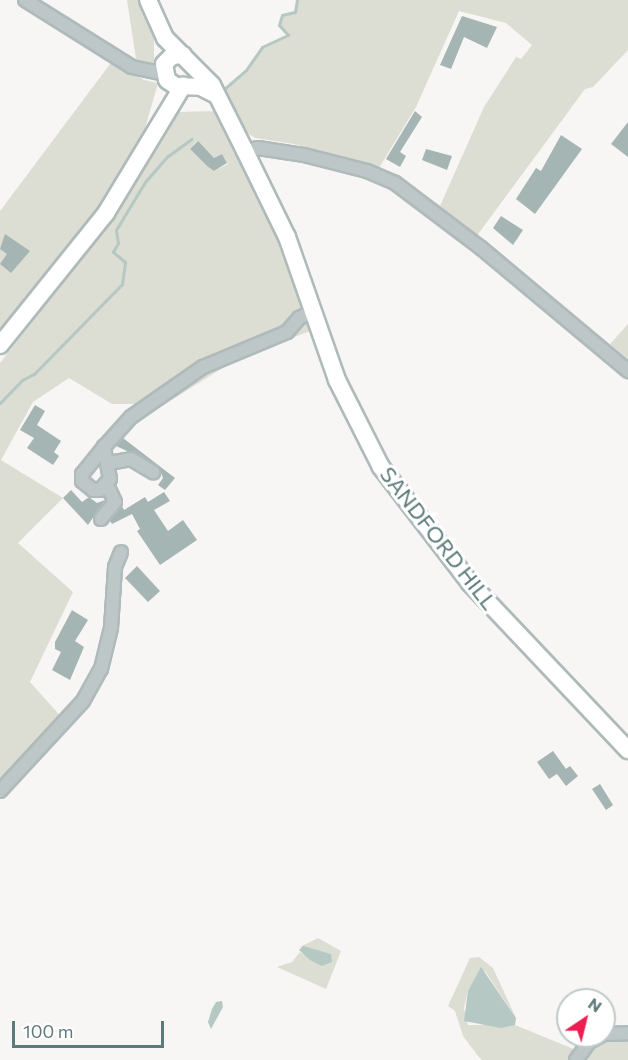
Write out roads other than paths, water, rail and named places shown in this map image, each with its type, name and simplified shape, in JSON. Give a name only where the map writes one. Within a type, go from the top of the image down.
[{"type":"main road","points":[[148,0],[173,78]]},
{"type":"main road","name":"SANDFORD HILL","points":[[158,26],[189,60],[215,94],[245,151],[287,237],[312,312],[359,429],[399,493],[470,583],[628,750]]},
{"type":"main road","points":[[0,345],[106,213],[165,109],[173,78],[172,56],[189,60],[194,75],[173,78]]},
{"type":"main road","points":[[173,78],[215,94]]},
{"type":"street","points":[[25,0],[132,67],[173,78]]},
{"type":"street","points":[[245,151],[258,148],[304,155],[367,171],[395,183],[464,235],[628,371]]},
{"type":"street","points":[[107,485],[93,490],[82,481],[87,465],[131,417],[194,372],[240,348],[287,332],[299,318],[312,312]]},
{"type":"street","points":[[101,519],[115,502],[107,485],[109,463],[104,447]]},
{"type":"street","points":[[109,463],[131,459],[153,472]]},
{"type":"street","points":[[0,791],[83,701],[101,669],[111,628],[115,567],[121,552]]},
{"type":"waterway","points":[[223,90],[246,70],[262,47],[288,35],[279,25],[282,15],[295,12],[297,0]]},
{"type":"waterway","points":[[0,403],[22,380],[34,374],[122,284],[125,262],[113,252],[118,243],[116,230],[145,182],[168,156],[191,139]]}]
